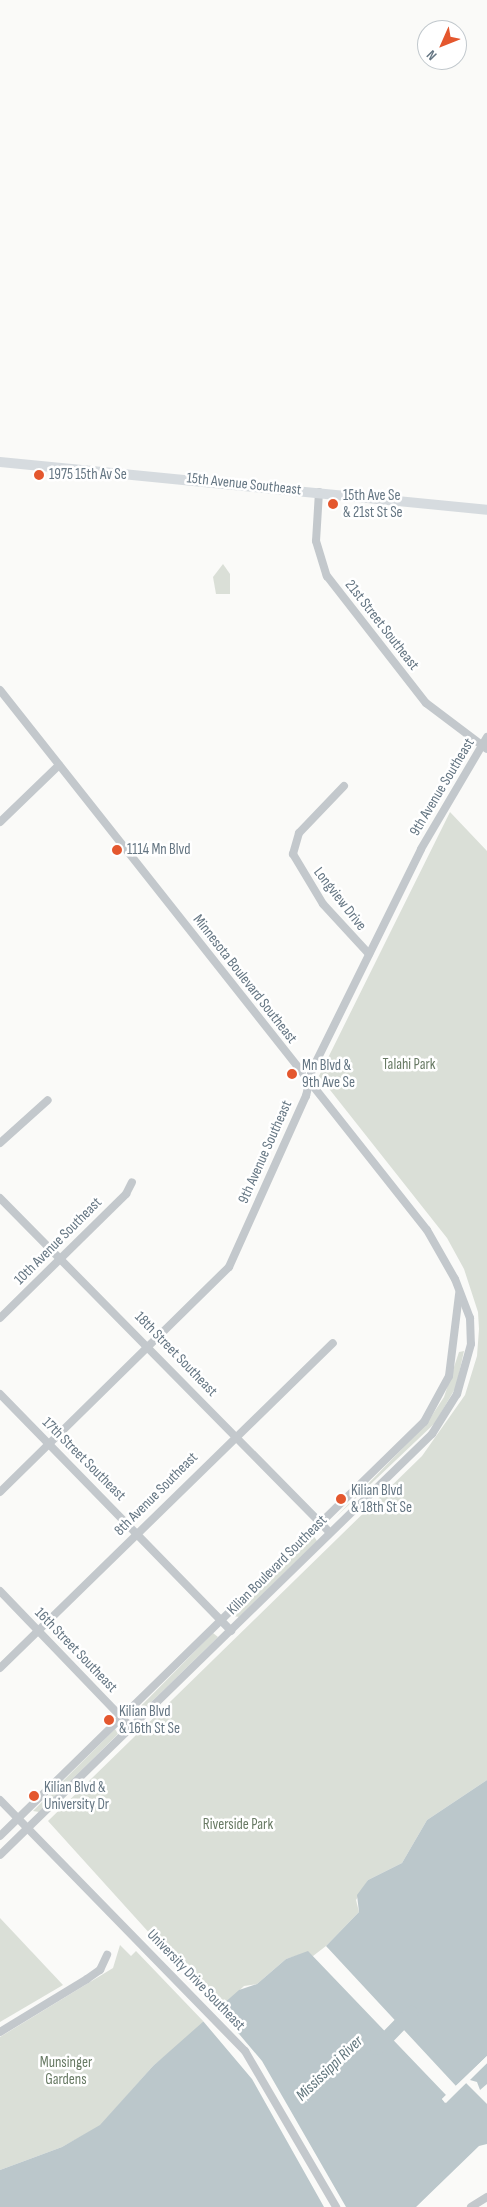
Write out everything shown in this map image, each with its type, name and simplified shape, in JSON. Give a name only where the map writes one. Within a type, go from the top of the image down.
[{"type":"main road","name":"15th Avenue Southeast","points":[[0,462],[487,510]]},
{"type":"street","name":"21st Street Southeast","points":[[319,492],[316,541],[327,576],[426,703],[484,747]]},
{"type":"street","name":"Minnesota Boulevard Southeast","points":[[0,690],[432,1236],[460,1290]]},
{"type":"street","name":"9th Avenue Southeast","points":[[0,1492],[233,1260],[310,1083],[369,954],[441,811],[484,747],[487,737]]},
{"type":"street","points":[[0,822],[60,765]]},
{"type":"street","name":"Longview Drive","points":[[344,786],[299,833],[293,854],[318,897],[369,954]]},
{"type":"street","points":[[0,1143],[48,1100]]},
{"type":"street","name":"10th Avenue Southeast","points":[[0,1318],[126,1194],[132,1182]]},
{"type":"street","name":"18th Street Southeast","points":[[0,1198],[62,1256],[329,1532]]},
{"type":"street","name":"Kilian Boulevard Southeast","points":[[0,1836],[222,1621],[320,1522],[414,1434],[434,1409],[454,1357],[460,1290]]},
{"type":"street","name":"Kilian Boulevard Southeast","points":[[0,1855],[231,1631],[329,1532],[419,1447],[450,1408],[471,1344],[470,1318],[460,1290]]},
{"type":"street","name":"8th Avenue Southeast","points":[[0,1668],[236,1434],[333,1343]]},
{"type":"street","name":"17th Street Southeast","points":[[0,1394],[231,1631]]},
{"type":"street","name":"16th Street Southeast","points":[[0,1592],[132,1728]]},
{"type":"street","name":"University Drive Southeast","points":[[0,1800],[143,1944],[244,2051],[336,2207]]},
{"type":"street","points":[[0,2032],[88,1979],[100,1970],[106,1955]]},
{"type":"street","points":[[471,2207],[487,2197]]},
{"type":"green space","points":[[223,564],[230,574],[230,594],[216,594],[213,577]]},
{"type":"green space","name":"Riverside Park","points":[[450,812],[487,851],[487,1780],[427,1820],[402,1863],[368,1880],[356,1900],[359,1912],[326,1946],[313,1956],[305,1953],[286,1959],[257,1984],[244,1986],[219,2010],[48,1821],[422,1456],[465,1395],[477,1356],[479,1329],[478,1312],[464,1269],[447,1238],[319,1076]]},
{"type":"green space","points":[[464,1351],[456,1387],[435,1423],[336,1517],[427,1423],[444,1397],[459,1352]]},
{"type":"green space","points":[[313,1535],[317,1541],[239,1617],[233,1616]]},
{"type":"green space","points":[[213,1633],[218,1637],[139,1714],[134,1713]]},
{"type":"green space","points":[[115,1729],[118,1734],[39,1812],[33,1811]]},
{"type":"green space","points":[[0,1918],[63,1985],[0,2022]]},
{"type":"green space","name":"Munsinger Gardens","points":[[120,1945],[131,1956],[136,1951],[205,2023],[153,2066],[100,2126],[62,2147],[0,2170],[0,2037],[113,1968]]},
{"type":"water","points":[[487,1780],[487,2056],[456,2086],[326,1946],[359,1912],[357,1895],[368,1880],[402,1863],[427,1820]]},
{"type":"water","points":[[308,1951],[446,2095],[442,2099],[446,2103],[466,2083],[487,2104],[487,2144],[479,2146],[416,2207],[0,2207],[0,2170],[62,2147],[100,2125],[153,2066],[239,1990],[257,1984],[286,1959]]},
{"type":"water","points":[[487,2063],[487,2084],[480,2090],[477,2082],[470,2080]]},
{"type":"pier","points":[[217,2008],[262,2061],[346,2207],[324,2207],[252,2079],[203,2021]]},
{"type":"pier","points":[[487,2056],[487,2063],[445,2103],[442,2099]]},
{"type":"waterway","name":"Mississippi River","points":[[377,2048],[411,2013]]},
{"type":"place","name":"1975 15th Av Se","points":[[39,475]]},
{"type":"place","name":"15th Ave Se & 21st St Se","points":[[333,504]]},
{"type":"place","name":"1114 Mn Blvd","points":[[117,850]]},
{"type":"place","name":"Mn Blvd & 9th Ave Se","points":[[292,1074]]},
{"type":"place","name":"Kilian Blvd & 18th St Se","points":[[341,1499]]},
{"type":"place","name":"Kilian Blvd & 16th St Se","points":[[109,1720]]},
{"type":"place","name":"Kilian Blvd & University Dr","points":[[34,1796]]},
{"type":"park label","name":"Talahi Park","points":[[409,1065]]}]
